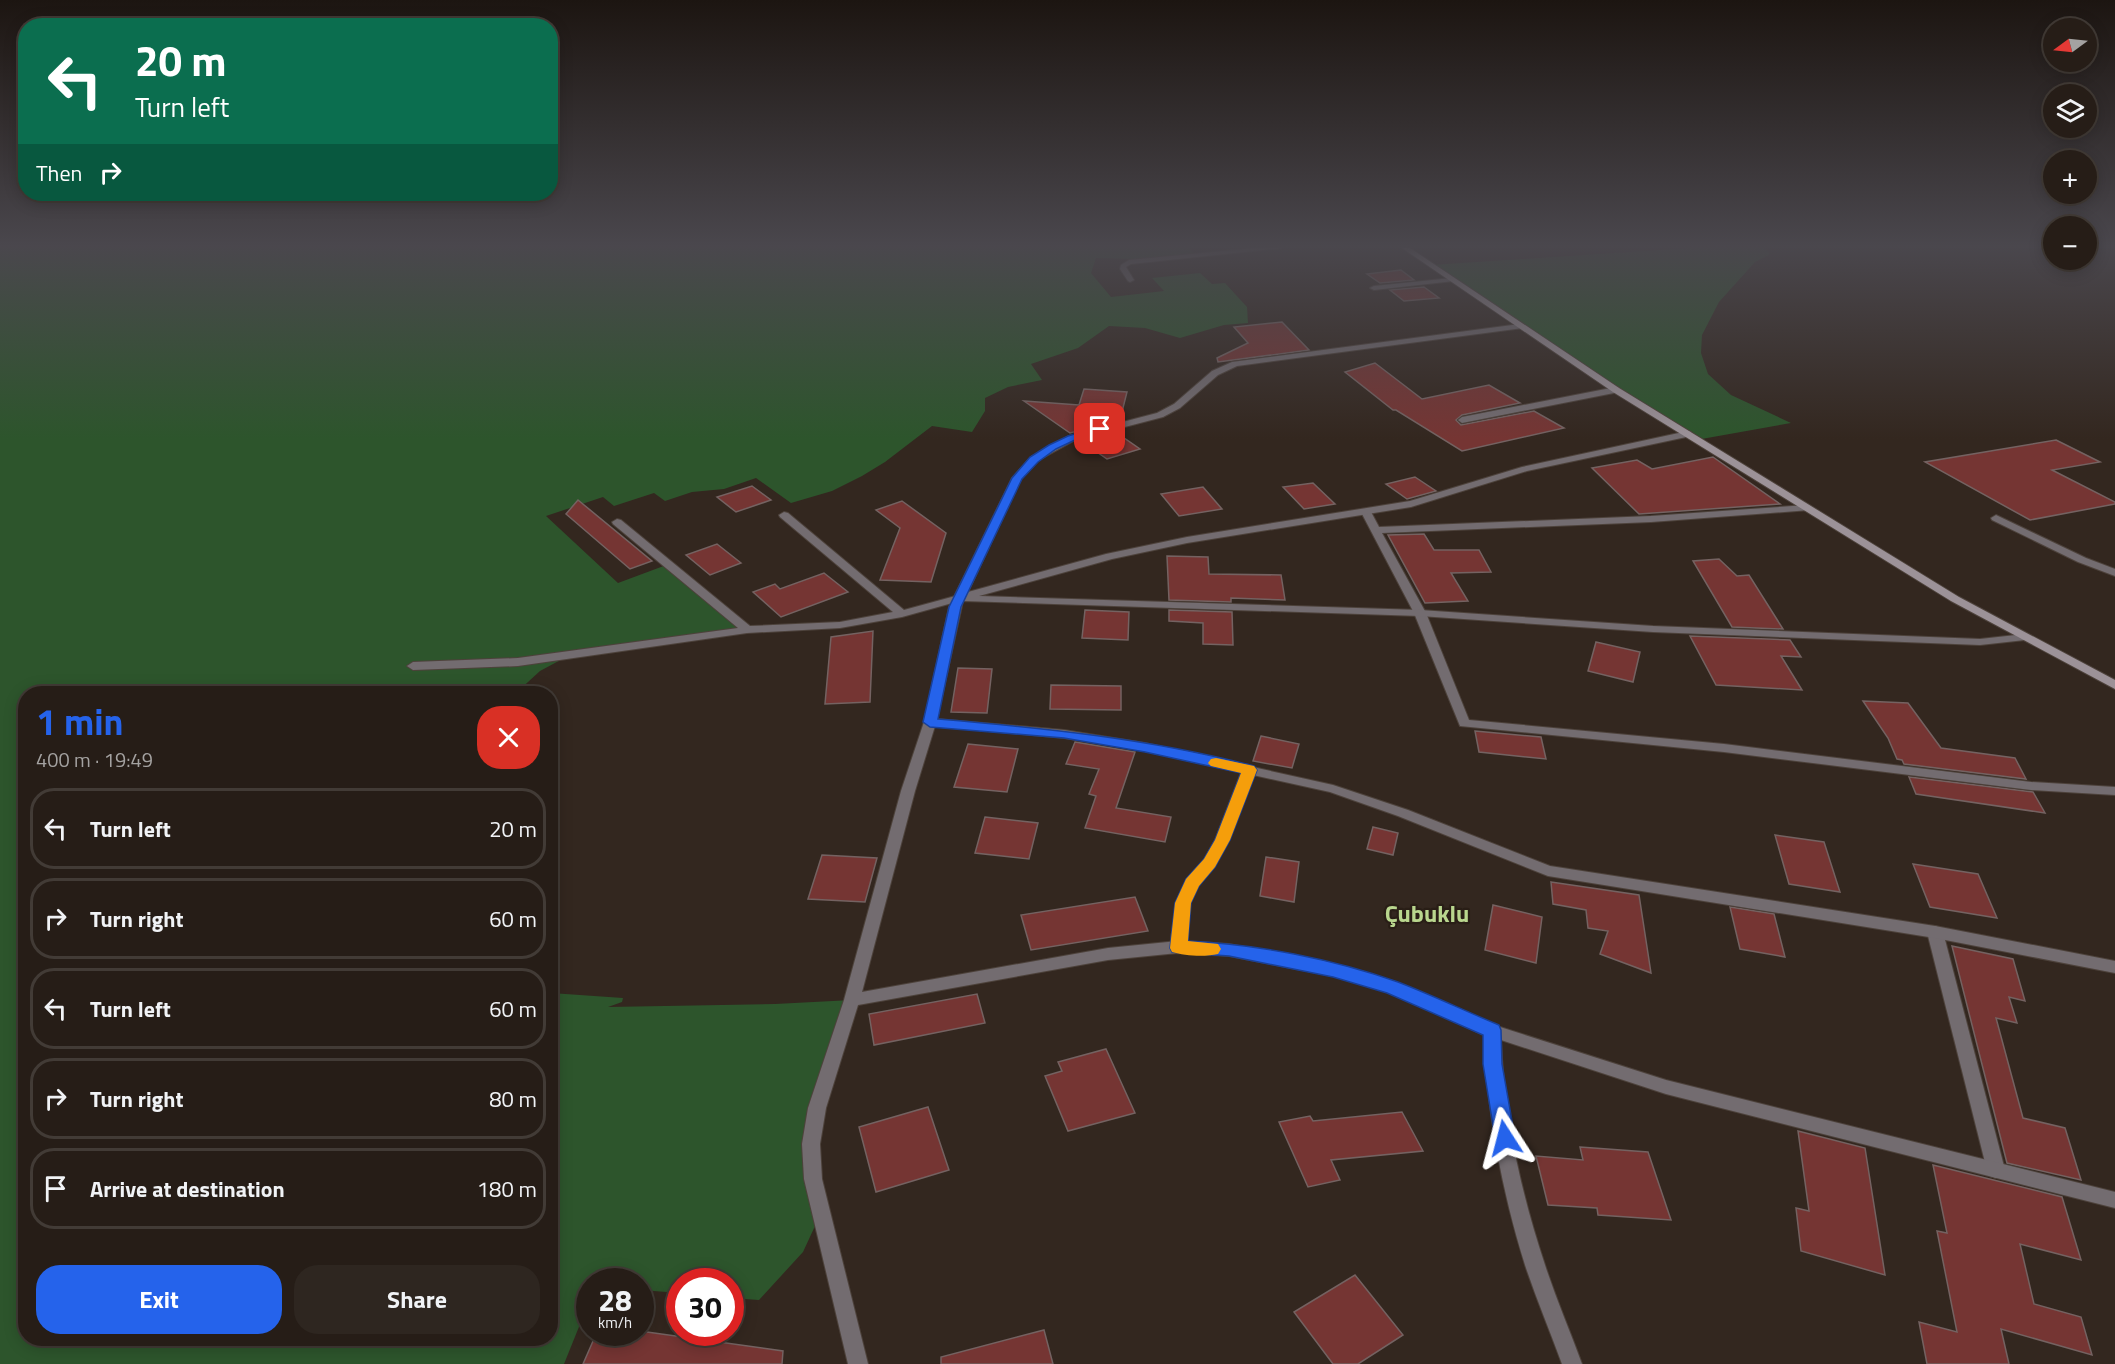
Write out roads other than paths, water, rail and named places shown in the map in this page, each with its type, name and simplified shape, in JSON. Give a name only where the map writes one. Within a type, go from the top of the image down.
[{"type":"street","points":[[1499,312],[1616,390],[1955,599],[2115,685]]},
{"type":"street","points":[[858,1364],[813,1179],[811,1144],[817,1108],[852,1000],[908,791],[930,722],[955,607],[1017,478],[1034,459],[1052,447],[1072,438],[1160,415],[1177,406],[1215,373],[1235,364],[1520,326]]},
{"type":"street","points":[[1462,420],[1616,390]]},
{"type":"street","points":[[413,666],[518,662],[747,630],[840,626],[902,614],[1121,554],[1253,529],[1366,512],[1443,496],[1525,469],[1688,434]]},
{"type":"street","points":[[1376,530],[1651,519],[1807,508]]},
{"type":"street","points":[[1366,512],[1420,613],[1464,723],[1724,747],[2031,786],[2115,791]]},
{"type":"street","points":[[784,515],[902,614]]},
{"type":"street","points":[[1996,518],[2062,551],[2115,573]]},
{"type":"street","points":[[617,522],[747,630]]},
{"type":"street","points":[[959,598],[1079,604],[1420,613],[1711,631],[1980,642],[2025,637]]},
{"type":"street","points":[[930,722],[1064,734],[1145,747],[1333,789],[1393,809],[1548,871],[1935,932],[2115,967]]},
{"type":"street","points":[[1178,948],[1183,903],[1192,883],[1209,863],[1222,840],[1249,770]]},
{"type":"street","points":[[1935,932],[1996,1170]]},
{"type":"street","points":[[852,1000],[1108,954],[1178,948],[1229,950],[1333,970],[1392,987],[1492,1030],[1666,1087],[2115,1200]]},
{"type":"street","points":[[1492,1030],[1493,1064],[1505,1138],[1532,1253],[1572,1364]]},
{"type":"district","name":"Çubuklu","points":[[1427,914]]}]
